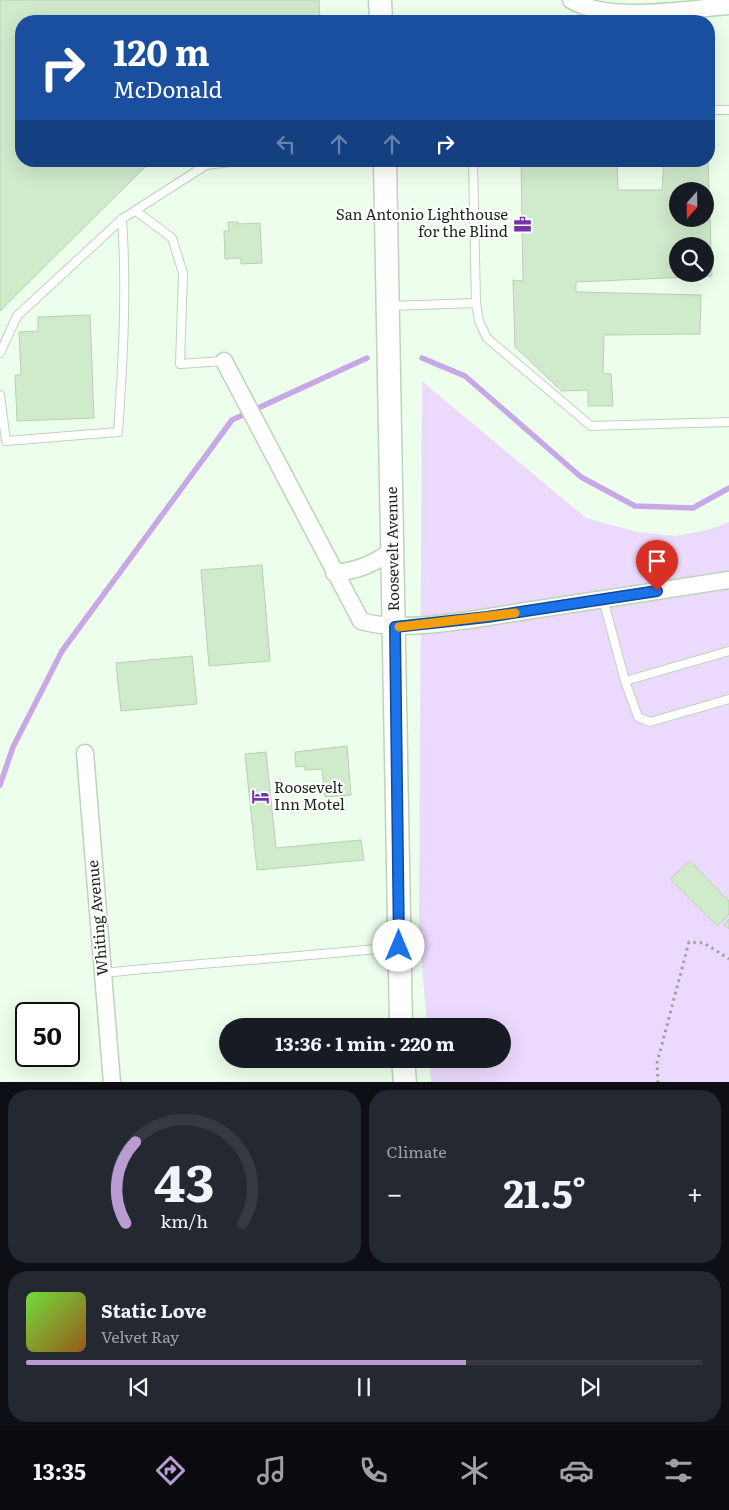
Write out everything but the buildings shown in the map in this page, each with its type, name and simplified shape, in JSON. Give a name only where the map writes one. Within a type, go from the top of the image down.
[{"type":"main road","points":[[380,0],[381,15]]},
{"type":"main road","name":"Roosevelt Avenue","points":[[385,167],[394,550],[401,1018]]},
{"type":"main road","points":[[404,1068],[405,1082]]},
{"type":"street","points":[[571,0],[598,11],[617,14],[729,6]]},
{"type":"street","points":[[224,361],[334,573],[361,621],[375,626],[395,627],[487,617],[729,580]]},
{"type":"street","points":[[334,573],[354,571],[370,566],[394,550]]},
{"type":"street","name":"Whiting Avenue","points":[[85,752],[112,1082]]},
{"type":"lane","points":[[715,110],[729,110]]},
{"type":"lane","points":[[0,353],[17,316],[122,219],[203,167]]},
{"type":"lane","points":[[473,167],[476,303],[479,321],[487,338],[591,426],[729,422]]},
{"type":"lane","points":[[136,211],[172,238],[183,273],[180,364],[224,361]]},
{"type":"lane","points":[[0,448],[6,442],[118,432],[125,340],[125,272],[122,219]]},
{"type":"lane","points":[[389,306],[476,303]]},
{"type":"lane","points":[[0,395],[6,442]]},
{"type":"lane","points":[[603,599],[625,681],[638,717],[650,722],[729,699]]},
{"type":"lane","points":[[625,681],[729,651]]},
{"type":"lane","points":[[103,973],[217,961],[303,957],[399,946]]},
{"type":"path","points":[[658,1082],[657,1063],[689,942],[704,943],[729,959]]},
{"type":"shaded area","points":[[422,381],[586,518],[638,532],[676,536],[711,529],[729,522],[729,1082],[431,1082],[430,1068],[511,1068],[511,1018],[426,1018],[419,929]]},
{"type":"waterway","points":[[0,785],[13,747],[62,651],[232,420],[367,358]]},
{"type":"waterway","points":[[422,358],[465,376],[581,477],[635,506],[693,508],[729,488]]},
{"type":"slow traffic","points":[[399,627],[515,613]]},
{"type":"place","name":"San Antonio Lighthouse for the Blind","points":[[522,224]]},
{"type":"place","name":"Roosevelt Inn Motel","points":[[260,797]]},
{"type":"route","points":[[399,946],[395,627],[487,617],[657,591]]}]
